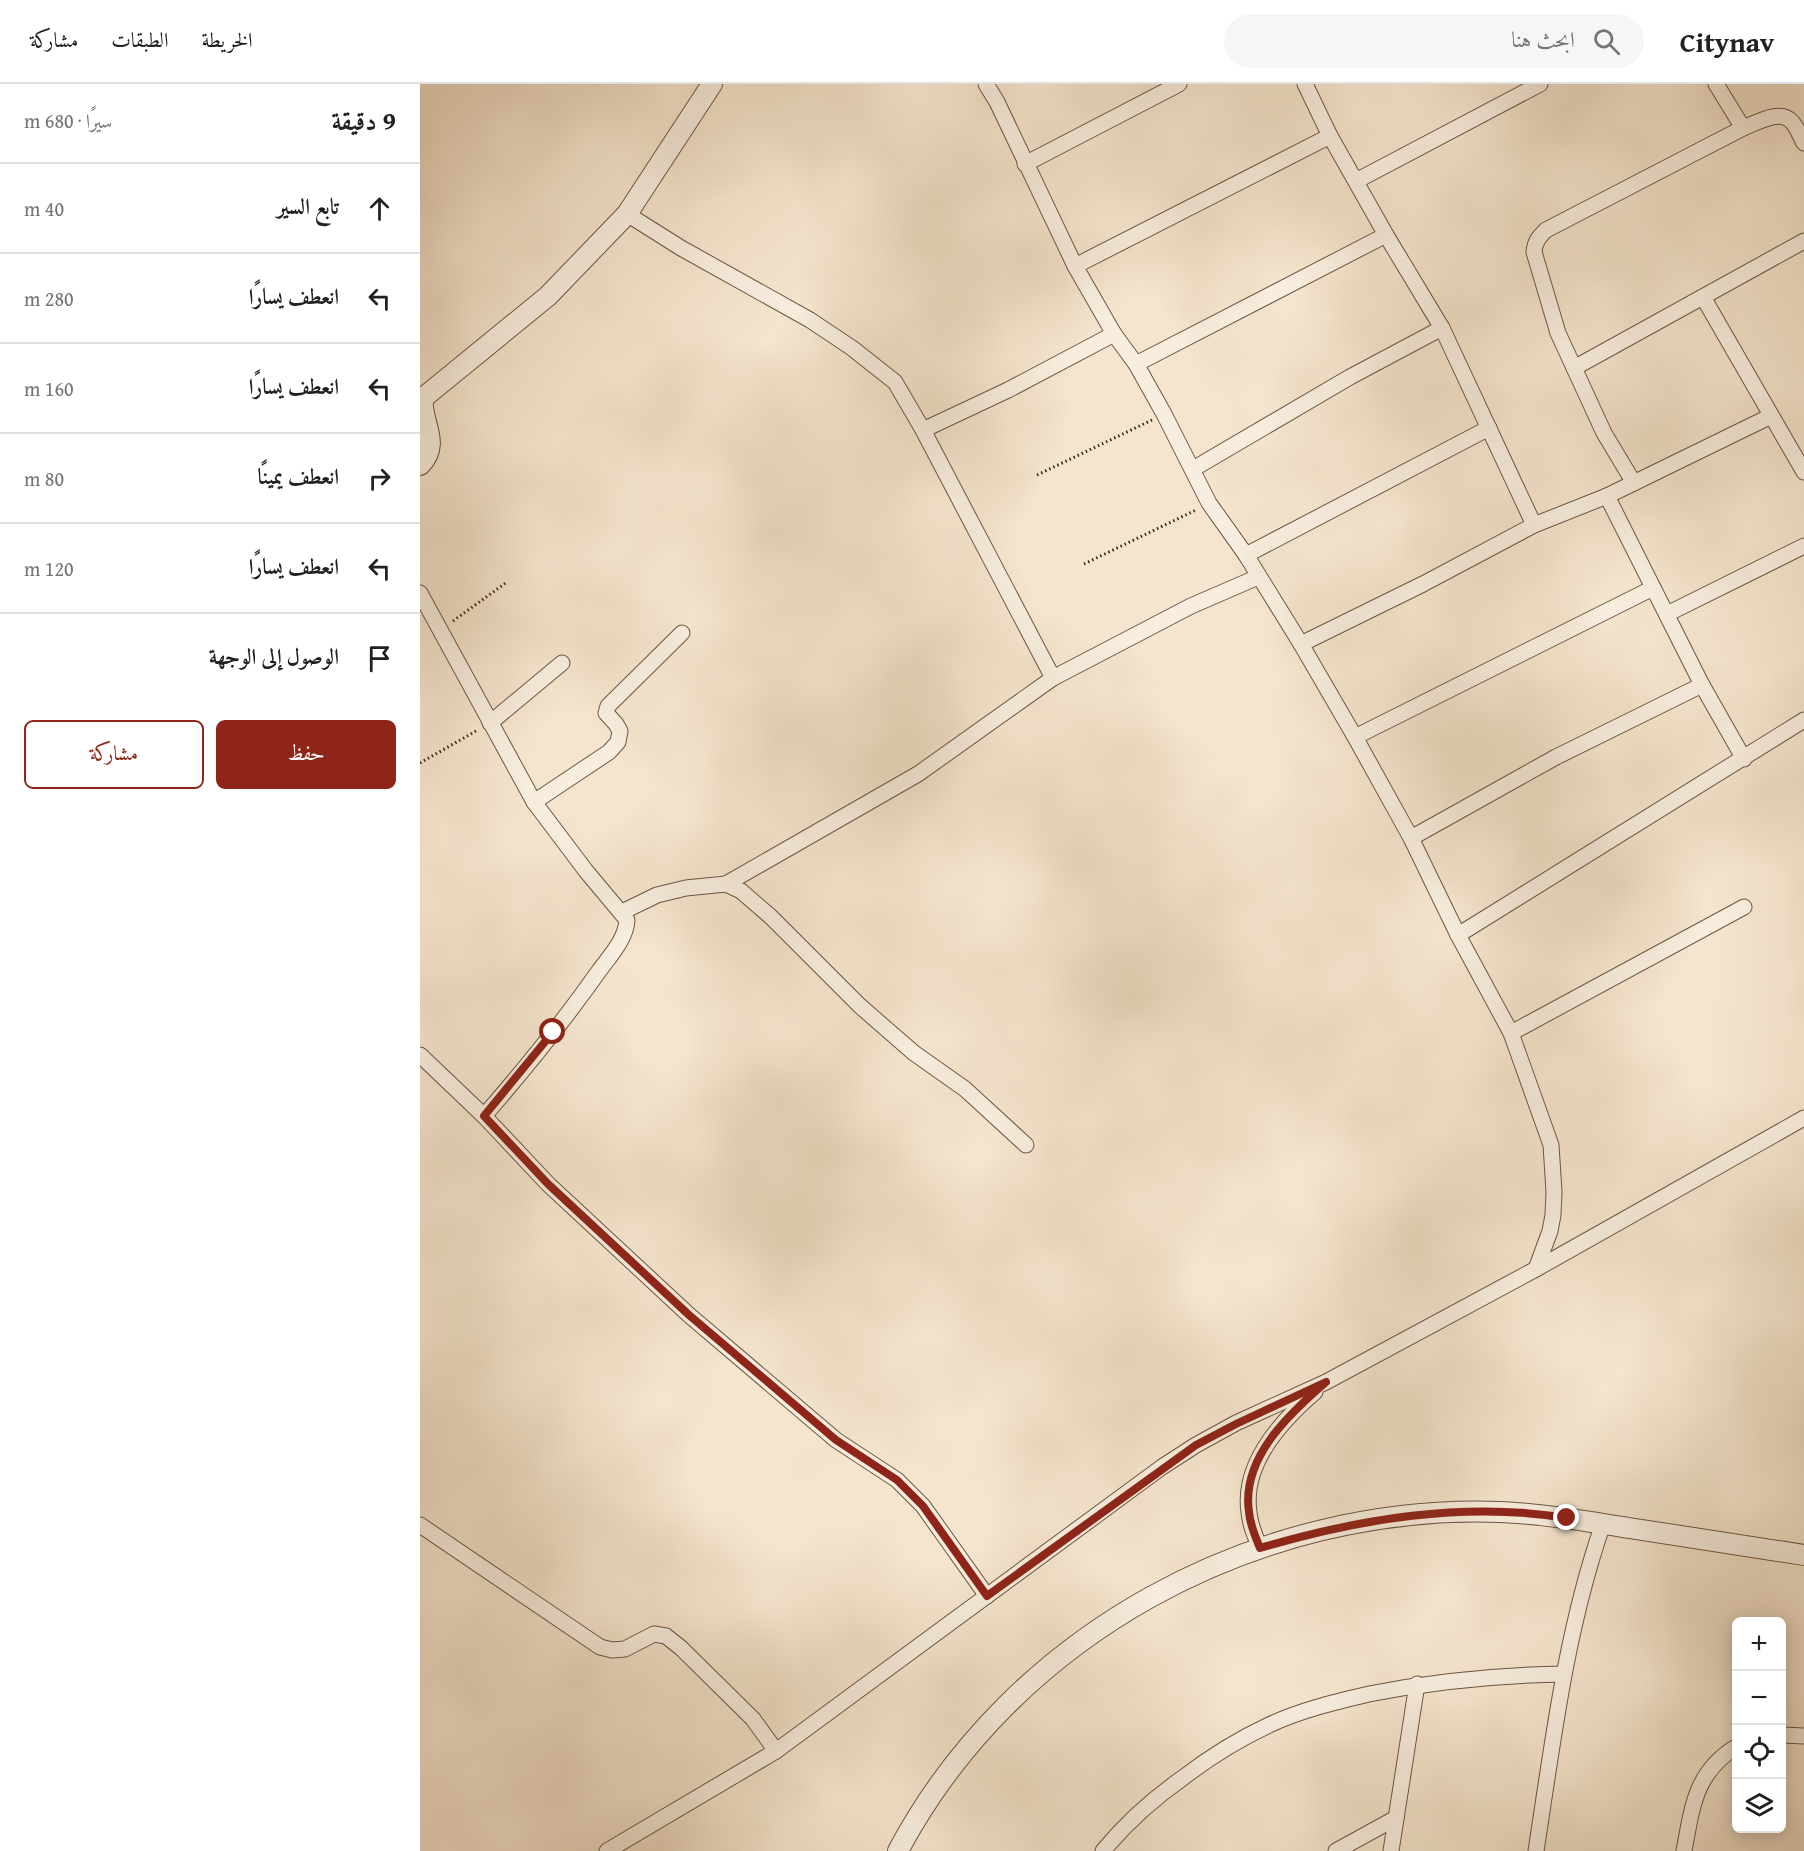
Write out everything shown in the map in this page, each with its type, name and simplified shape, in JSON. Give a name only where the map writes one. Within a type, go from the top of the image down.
[{"type":"street","points":[[420,465],[428,455],[430,447],[430,440],[421,414],[420,406],[423,398],[548,296],[627,214],[712,84]]},
{"type":"street","points":[[986,84],[997,102],[1075,266],[1114,334],[1136,363],[1209,503],[1246,555],[1355,737],[1411,838],[1458,935],[1511,1033],[1551,1144],[1553,1215],[1550,1231],[1536,1269]]},
{"type":"street","points":[[1025,164],[1179,84]]},
{"type":"street","points":[[1305,84],[1330,136],[1442,328],[1534,525]]},
{"type":"street","points":[[1356,182],[1540,84]]},
{"type":"street","points":[[1716,84],[1743,128]]},
{"type":"street","points":[[1634,483],[1604,433],[1558,333],[1534,252],[1534,244],[1546,230],[1743,128],[1777,116],[1784,117],[1791,120],[1804,142]]},
{"type":"street","points":[[1075,266],[1330,136]]},
{"type":"street","points":[[627,214],[681,248],[810,320],[852,348],[895,382],[923,430],[1053,678]]},
{"type":"street","points":[[1136,363],[1386,235]]},
{"type":"street","points":[[1574,368],[1804,240]]},
{"type":"street","points":[[1703,297],[1804,472]]},
{"type":"street","points":[[1193,469],[1350,377],[1442,328]]},
{"type":"street","points":[[923,430],[1008,390],[1114,334]]},
{"type":"street","points":[[1301,644],[1534,525],[1634,483],[1772,416]]},
{"type":"street","points":[[1246,555],[1489,428]]},
{"type":"street","points":[[1607,495],[1702,686],[1744,759]]},
{"type":"street","points":[[1667,614],[1804,546]]},
{"type":"street","points":[[622,912],[657,895],[686,888],[726,884],[918,774],[1053,678],[1191,606],[1258,577]]},
{"type":"street","points":[[1355,737],[1653,588]]},
{"type":"street","points":[[420,593],[534,802],[586,871],[627,920],[627,928],[621,939],[577,1002],[484,1116]]},
{"type":"street","points":[[534,802],[609,752],[618,742],[620,731],[606,713],[608,706],[682,633]]},
{"type":"street","points":[[490,723],[562,663]]},
{"type":"street","points":[[1411,838],[1556,757],[1702,686]]},
{"type":"street","points":[[1458,935],[1804,720]]},
{"type":"street","points":[[726,884],[741,891],[771,917],[860,1006],[914,1053],[965,1089],[1026,1145]]},
{"type":"street","points":[[1511,1033],[1744,907]]},
{"type":"street","points":[[422,1061],[484,1116],[548,1184],[689,1315],[836,1440],[897,1480],[923,1506],[987,1596]]},
{"type":"street","points":[[607,1851],[776,1751],[1196,1445],[1245,1419],[1326,1382],[1536,1269],[1804,1118]]},
{"type":"street","points":[[1260,1548],[1248,1512],[1250,1482],[1254,1468],[1261,1454],[1284,1423],[1326,1382]]},
{"type":"street","points":[[898,1851],[936,1788],[968,1747],[1040,1674],[1121,1614],[1165,1588],[1211,1566],[1260,1548],[1304,1534],[1401,1516],[1450,1512],[1499,1512],[1548,1515],[1804,1556]]},
{"type":"street","points":[[1536,1851],[1564,1674],[1580,1598],[1603,1524]]},
{"type":"street","points":[[420,1525],[600,1647],[612,1650],[625,1649],[654,1634],[666,1636],[753,1719],[776,1751]]},
{"type":"street","points":[[1103,1851],[1160,1794],[1213,1756],[1270,1724],[1331,1703],[1417,1684],[1515,1675],[1564,1674]]},
{"type":"street","points":[[1391,1851],[1417,1684]]},
{"type":"street","points":[[1786,1735],[1804,1736]]},
{"type":"street","points":[[1684,1851],[1692,1804],[1700,1784],[1711,1767],[1732,1750]]},
{"type":"street","points":[[1336,1851],[1396,1818]]},
{"type":"path","points":[[1037,475],[1164,414]]},
{"type":"path","points":[[1084,564],[1209,503]]},
{"type":"path","points":[[439,631],[507,582]]},
{"type":"path","points":[[420,763],[490,723]]},
{"type":"route","points":[[553,1032],[484,1116],[548,1184],[689,1315],[836,1440],[897,1480],[923,1506],[987,1596],[1162,1467],[1196,1445],[1326,1382],[1284,1423],[1261,1454],[1254,1468],[1250,1482],[1248,1512],[1260,1548],[1304,1534],[1401,1516],[1450,1512],[1499,1512],[1567,1518]]}]
